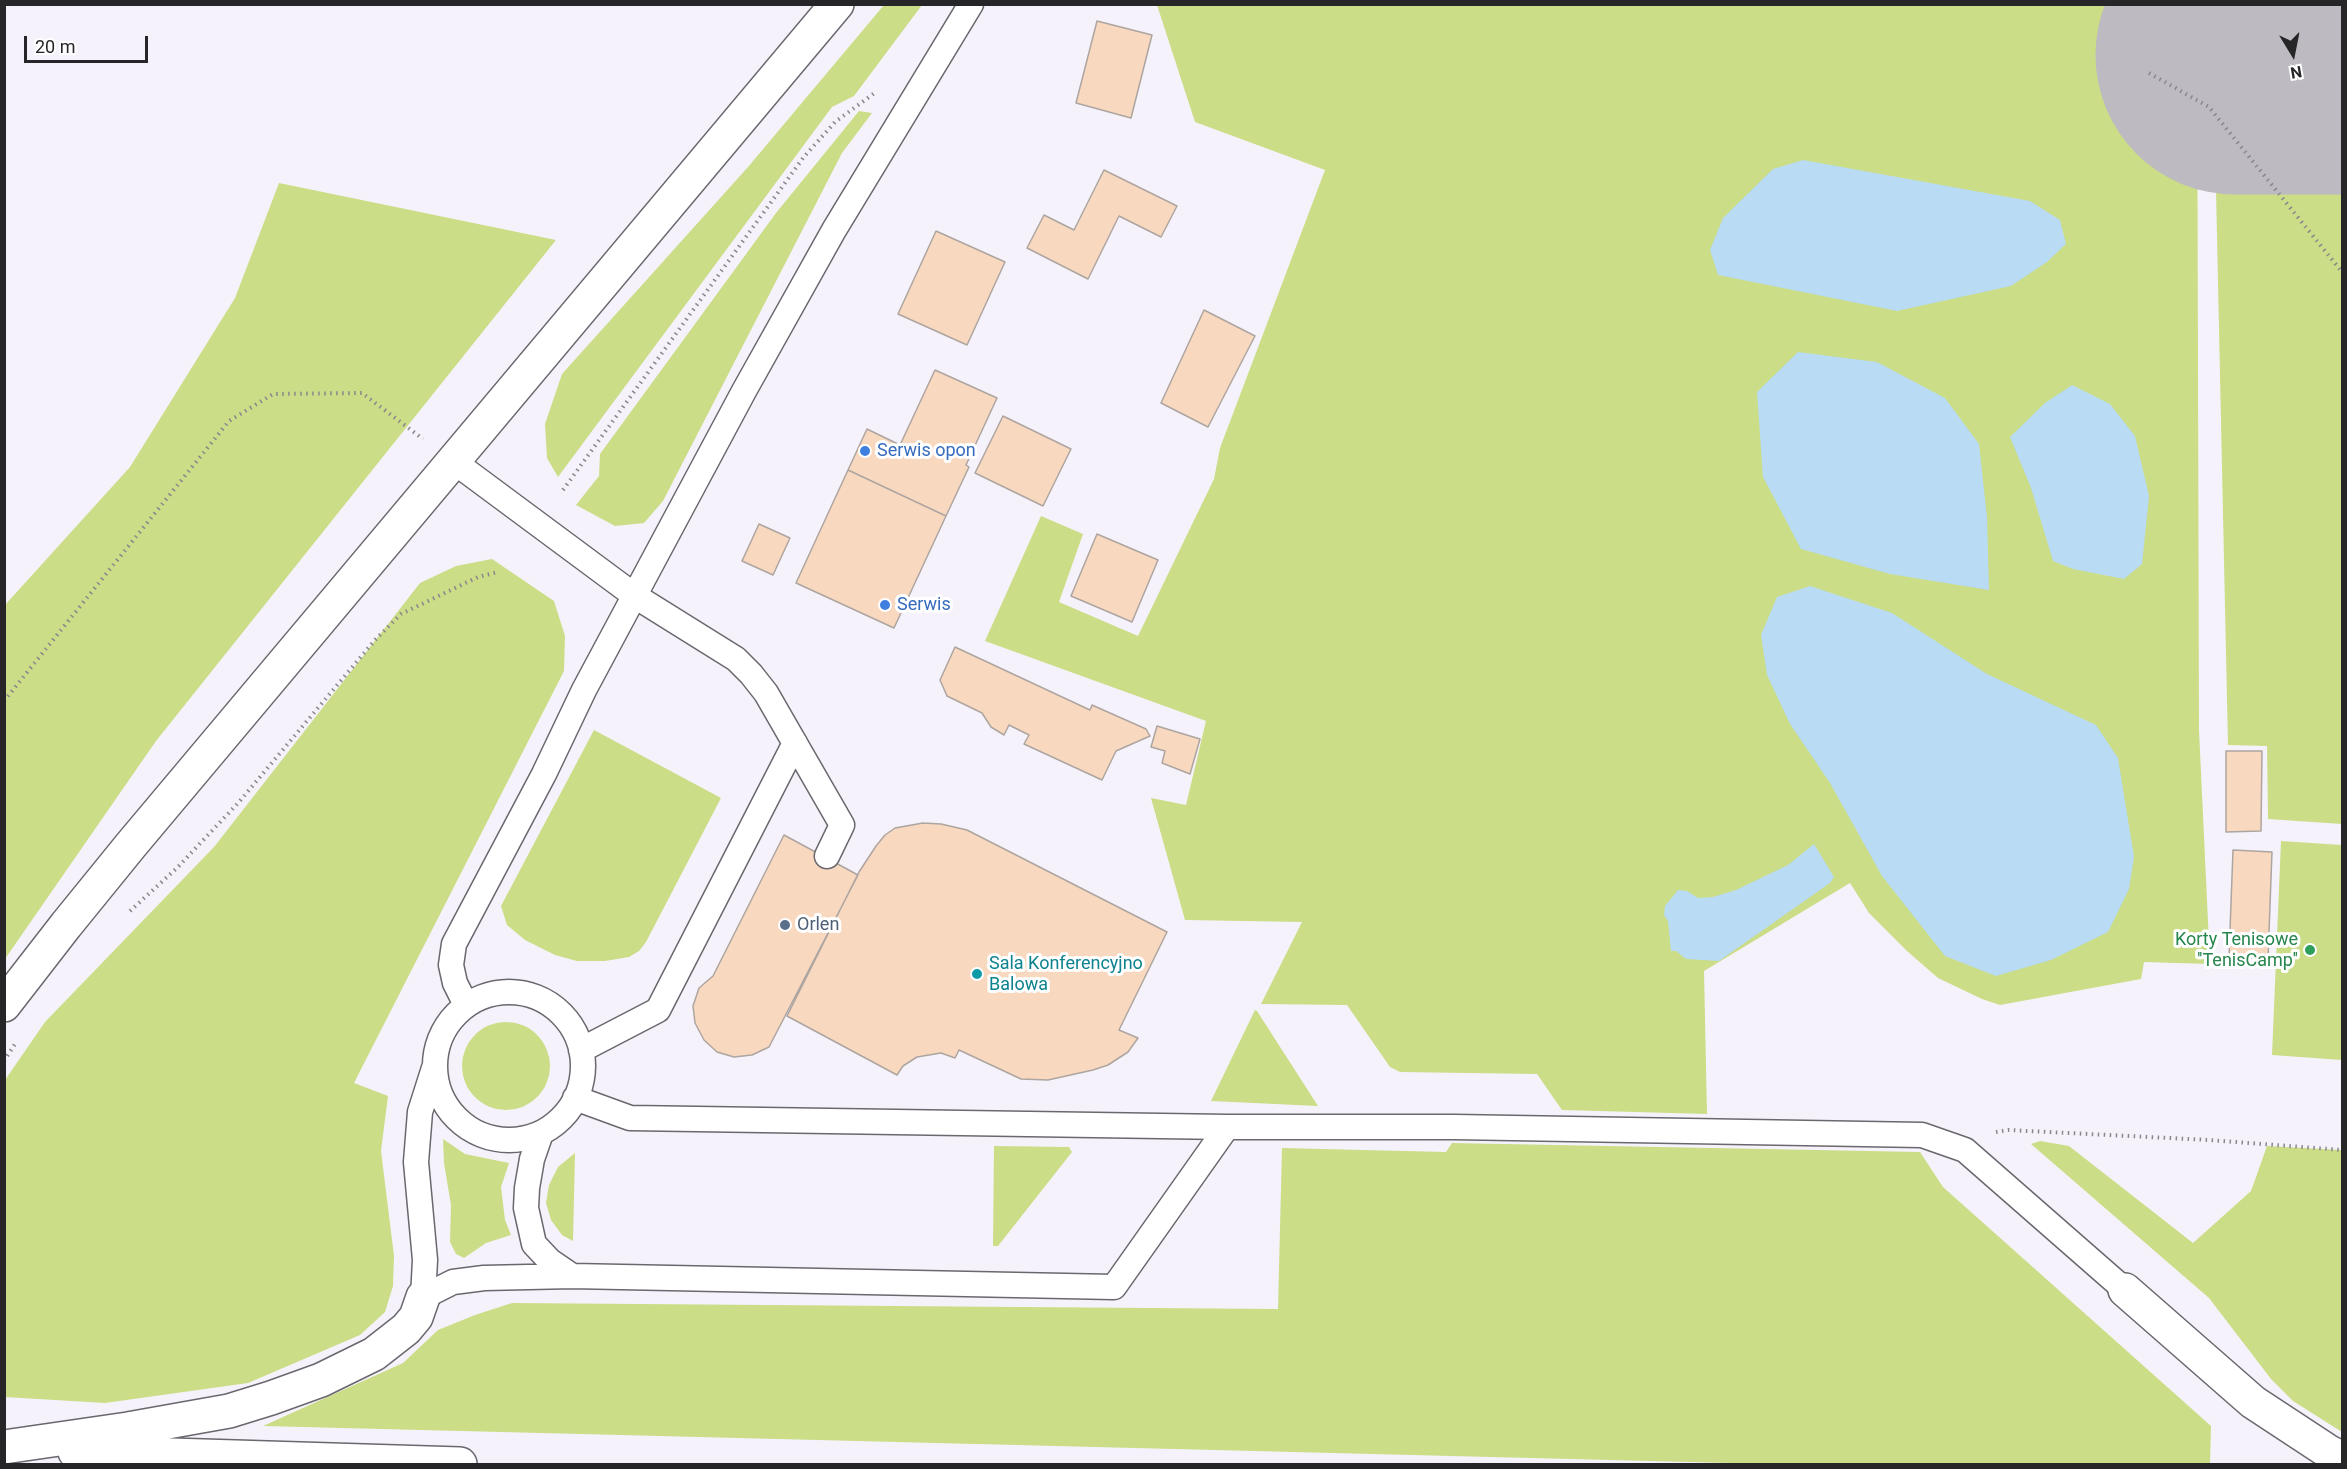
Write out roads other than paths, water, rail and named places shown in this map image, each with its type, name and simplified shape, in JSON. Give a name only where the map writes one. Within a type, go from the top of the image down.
[{"type":"main road","points":[[4,1005],[118,860],[837,4]]},
{"type":"main road","points":[[2125,1290],[2253,1402],[2329,1452],[2343,1458]]},
{"type":"main road","points":[[4,1448],[229,1411],[321,1380],[374,1354],[406,1329],[416,1317],[423,1297]]},
{"type":"main road","points":[[4,1448],[460,1464]]},
{"type":"lane","points":[[466,1005],[455,983],[451,965],[454,944],[544,774],[584,690],[744,391],[834,230],[971,4]]},
{"type":"lane","points":[[453,461],[635,596],[736,659],[766,693],[842,825],[827,856]]},
{"type":"lane","points":[[582,1050],[658,1010],[795,744]]},
{"type":"lane","points":[[434,1068],[439,1092],[452,1113],[470,1130],[492,1138],[517,1140],[541,1133],[561,1119],[575,1098],[583,1076],[582,1050],[573,1028],[557,1009],[536,997],[512,992],[488,995],[466,1005],[448,1022],[437,1044],[434,1068],[420,1112],[416,1162],[425,1260],[423,1297],[453,1282],[484,1278],[572,1276],[1114,1287],[1227,1127]]},
{"type":"lane","points":[[575,1098],[630,1118],[1227,1127],[1466,1127],[1922,1135],[1965,1150],[2125,1290]]},
{"type":"lane","points":[[541,1133],[532,1159],[526,1208],[534,1244],[550,1262],[572,1276]]},
{"type":"water","points":[[1803,160],[2030,201],[2060,220],[2066,244],[2047,262],[2011,286],[1897,311],[1718,275],[1710,250],[1723,218],[1773,169]]},
{"type":"water","points":[[1798,352],[1877,362],[1945,398],[1979,444],[1987,517],[1989,590],[1890,574],[1801,549],[1763,477],[1757,392]]},
{"type":"water","points":[[2072,385],[2110,404],[2135,436],[2149,496],[2142,564],[2124,579],[2073,569],[2053,561],[2031,488],[2010,437],[2045,403]]},
{"type":"water","points":[[1810,586],[1892,613],[1987,674],[2096,725],[2118,758],[2134,857],[2129,889],[2108,932],[2051,960],[1996,976],[1945,956],[1882,876],[1830,783],[1790,724],[1767,675],[1761,635],[1777,597]]},
{"type":"water","points":[[1814,844],[1834,877],[1830,883],[1719,961],[1686,959],[1676,951],[1671,951],[1668,921],[1664,915],[1665,906],[1678,890],[1687,891],[1698,898],[1713,897],[1736,890],[1788,865]]},
{"type":"place","name":"Serwis opon","points":[[865,451]]},
{"type":"place","name":"Serwis","points":[[885,605]]},
{"type":"place","name":"Orlen","points":[[785,925]]},
{"type":"place","name":"Korty Tenisowe ''TenisCamp''","points":[[2310,950]]},
{"type":"place","name":"Sala Konferencyjno Balowa","points":[[977,974]]}]
